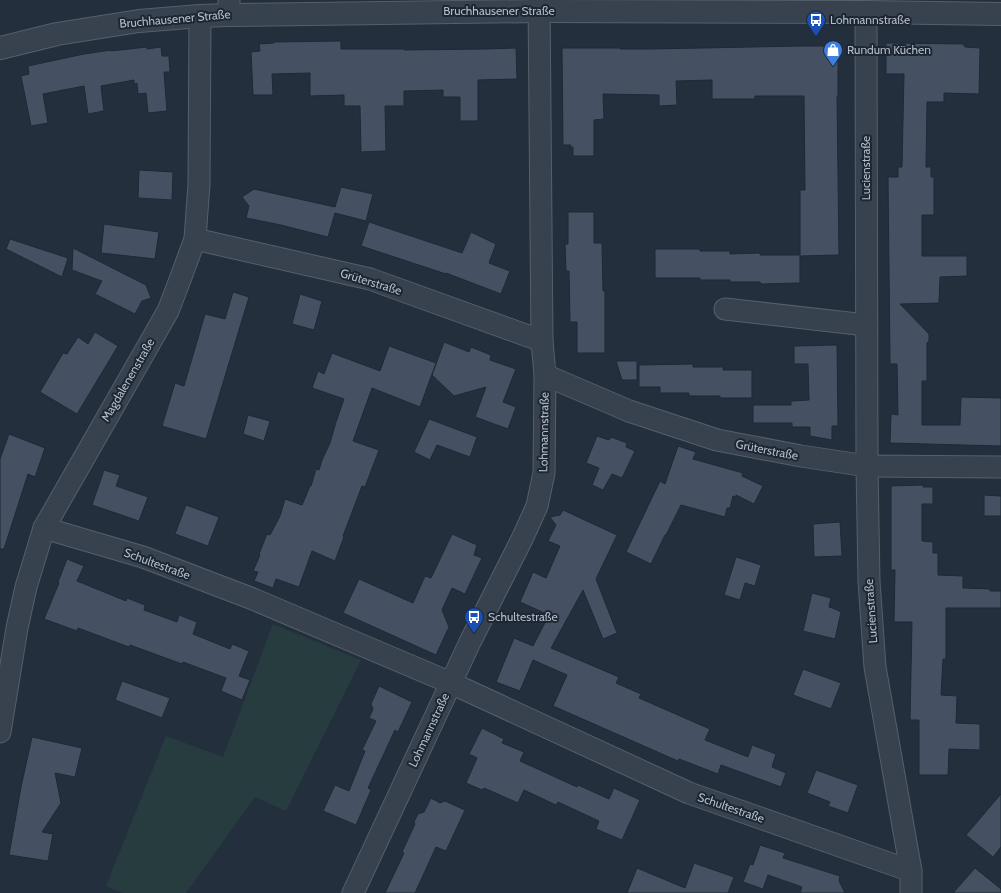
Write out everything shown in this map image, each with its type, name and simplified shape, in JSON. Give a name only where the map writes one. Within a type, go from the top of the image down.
[{"type":"street","name":"Bruchhausener Straße","points":[[0,48],[57,34],[138,21],[200,16],[229,7],[539,5],[1001,14]]},
{"type":"street","name":"Lohmannstraße","points":[[353,893],[470,642],[537,506],[544,473],[545,375],[542,341],[539,5]]},
{"type":"street","name":"Lucienstraße","points":[[866,12],[866,325],[869,581],[875,667],[912,871],[911,893]]},
{"type":"street","name":"Magdalenenstraße","points":[[0,732],[17,628],[26,587],[44,528],[168,311],[195,239],[199,184],[200,16]]},
{"type":"street","name":"Grüterstraße","points":[[195,239],[370,279],[542,341]]},
{"type":"street","points":[[725,309],[866,325]]},
{"type":"street","name":"Grüterstraße","points":[[545,375],[628,411],[717,440],[801,456],[867,466],[1001,467]]},
{"type":"street","name":"Schultestraße","points":[[44,528],[143,557],[273,607],[451,683],[689,793],[912,871]]},
{"type":"green space","points":[[273,624],[361,660],[286,811],[255,797],[186,893],[123,893],[106,886],[166,736],[223,757]]},
{"type":"building","points":[[341,41],[341,49],[404,50],[516,48],[517,79],[478,80],[478,121],[460,121],[460,97],[443,97],[443,90],[404,91],[404,106],[385,106],[386,151],[361,152],[360,106],[344,106],[344,95],[310,96],[310,73],[272,74],[273,95],[253,95],[251,52],[260,51],[259,44],[274,42]]},
{"type":"building","points":[[886,43],[963,44],[965,47],[980,48],[979,94],[944,93],[944,102],[927,102],[926,167],[931,167],[931,177],[934,177],[934,215],[922,215],[922,256],[967,256],[967,276],[940,277],[939,303],[900,304],[929,334],[929,341],[927,343],[927,381],[922,381],[922,425],[960,425],[961,397],[1001,398],[1001,446],[890,443],[891,414],[898,415],[897,364],[890,364],[888,177],[898,177],[898,167],[902,167],[904,74],[886,74]]},
{"type":"building","points":[[838,46],[837,96],[839,255],[800,256],[800,283],[761,284],[760,282],[730,282],[730,280],[700,280],[700,278],[655,278],[655,249],[730,251],[730,254],[760,253],[760,255],[800,255],[800,190],[805,190],[804,96],[755,96],[755,99],[712,99],[712,80],[676,81],[677,105],[659,106],[659,95],[603,94],[604,119],[594,120],[594,156],[573,156],[573,147],[570,147],[571,145],[563,145],[562,48],[651,49]]},
{"type":"building","points":[[147,47],[147,49],[161,47],[162,56],[169,56],[170,72],[164,72],[167,111],[148,113],[146,93],[138,94],[137,83],[134,84],[134,80],[101,86],[104,111],[88,114],[84,86],[43,94],[48,123],[31,126],[21,76],[29,74],[28,66],[84,54]]},
{"type":"building","points":[[139,170],[173,172],[172,200],[138,198]]},
{"type":"building","points":[[341,187],[373,194],[366,221],[335,213],[328,237],[246,218],[249,206],[242,197],[254,189],[335,207]]},
{"type":"building","points":[[568,212],[594,212],[594,243],[602,243],[603,291],[605,291],[605,353],[577,353],[577,322],[570,322],[569,271],[566,271],[565,244],[568,244]]},
{"type":"building","points":[[369,222],[462,253],[471,232],[496,244],[489,263],[510,271],[501,294],[446,273],[361,246]]},
{"type":"building","points":[[104,224],[159,232],[155,259],[101,253]]},
{"type":"building","points":[[10,239],[68,258],[62,277],[6,249]]},
{"type":"building","points":[[73,248],[146,285],[151,298],[142,301],[135,314],[95,294],[102,281],[72,270]]},
{"type":"building","points":[[233,292],[249,297],[206,439],[162,426],[175,383],[184,386],[205,314],[225,319]]},
{"type":"building","points":[[300,294],[322,301],[314,330],[292,324]]},
{"type":"building","points":[[95,332],[118,346],[77,414],[40,392],[63,353],[67,354],[78,337],[88,344]]},
{"type":"building","points":[[444,342],[469,352],[471,347],[491,355],[490,360],[516,369],[503,402],[516,407],[508,429],[475,417],[486,387],[454,396],[432,375]]},
{"type":"building","points":[[837,345],[838,426],[832,426],[832,440],[810,436],[810,427],[792,427],[792,423],[753,423],[753,405],[791,405],[791,401],[809,400],[808,364],[794,364],[794,346]]},
{"type":"building","points":[[389,346],[436,363],[420,407],[372,388],[353,441],[379,450],[365,487],[362,486],[335,561],[312,551],[299,587],[276,579],[273,588],[254,581],[258,572],[253,571],[260,555],[259,554],[267,534],[270,535],[280,516],[285,499],[302,505],[311,486],[316,469],[319,470],[330,443],[344,399],[312,388],[318,371],[324,374],[332,353],[380,371]]},
{"type":"building","points":[[616,361],[637,361],[637,380],[622,380]]},
{"type":"building","points":[[693,364],[693,367],[723,367],[723,370],[752,370],[752,398],[689,396],[689,393],[660,393],[660,387],[639,387],[639,365]]},
{"type":"building","points":[[248,415],[270,421],[264,441],[243,434]]},
{"type":"building","points":[[429,419],[477,437],[470,457],[437,445],[430,460],[414,452]]},
{"type":"building","points":[[9,434],[45,448],[35,477],[28,474],[4,549],[0,549],[0,459]]},
{"type":"building","points":[[597,436],[609,440],[611,437],[627,443],[626,447],[635,451],[622,478],[612,474],[603,490],[592,485],[599,468],[586,463]]},
{"type":"building","points":[[678,446],[696,452],[693,459],[743,473],[742,476],[763,486],[754,504],[736,495],[736,497],[733,496],[730,508],[727,508],[725,517],[681,505],[651,564],[626,552],[660,481],[665,484]]},
{"type":"building","points":[[104,470],[120,475],[116,486],[148,497],[139,521],[92,505]]},
{"type":"building","points":[[923,485],[923,487],[933,487],[933,504],[922,504],[922,541],[933,542],[933,553],[938,553],[938,575],[963,576],[963,588],[1001,591],[1001,608],[946,608],[946,659],[943,659],[941,695],[957,696],[956,723],[980,724],[980,750],[949,749],[948,775],[919,775],[919,720],[910,720],[912,622],[894,622],[895,570],[891,570],[891,486]]},
{"type":"building","points":[[984,495],[1001,496],[1001,516],[984,516]]},
{"type":"building","points":[[186,505],[219,517],[208,546],[175,534]]},
{"type":"building","points":[[563,510],[617,535],[596,579],[617,633],[603,639],[583,590],[551,648],[619,677],[616,683],[641,694],[639,698],[710,729],[705,740],[748,757],[752,745],[776,754],[772,767],[786,773],[781,787],[721,765],[718,774],[679,759],[678,761],[553,706],[567,675],[533,660],[520,691],[496,682],[514,638],[533,646],[549,615],[520,602],[533,572],[546,578],[560,546],[548,541],[556,525],[550,517],[560,515]]},
{"type":"building","points":[[840,522],[842,556],[814,557],[813,524]]},
{"type":"building","points":[[452,534],[477,545],[474,555],[482,558],[465,594],[452,588],[442,610],[449,627],[436,655],[343,613],[359,579],[413,603],[425,576],[431,578]]},
{"type":"building","points":[[736,557],[761,565],[755,586],[745,583],[740,600],[724,595]]},
{"type":"building","points":[[67,559],[84,566],[77,581],[126,601],[127,598],[145,605],[144,610],[177,622],[179,615],[197,622],[193,634],[230,649],[232,644],[249,651],[239,676],[250,680],[242,700],[221,691],[226,678],[183,662],[182,664],[130,645],[129,647],[78,628],[77,631],[44,619]]},
{"type":"building","points":[[812,593],[831,598],[829,607],[841,612],[835,639],[803,631]]},
{"type":"building","points":[[803,669],[841,683],[831,709],[793,695]]},
{"type":"building","points":[[122,681],[170,698],[162,718],[115,700]]},
{"type":"building","points":[[379,686],[412,702],[398,732],[395,730],[368,788],[371,790],[356,825],[323,811],[335,785],[349,791],[365,751],[362,750],[376,721],[369,718],[373,709],[371,704]]},
{"type":"building","points":[[482,728],[504,739],[502,743],[524,752],[520,761],[577,787],[578,785],[609,799],[614,788],[640,800],[622,840],[596,829],[599,821],[558,802],[556,805],[524,790],[518,803],[484,788],[482,790],[466,783],[477,758],[469,754]]},
{"type":"building","points":[[32,737],[82,748],[75,777],[55,773],[61,803],[42,832],[53,834],[48,861],[9,855],[21,787]]},
{"type":"building","points":[[816,770],[858,785],[848,813],[828,806],[830,802],[807,793]]},
{"type":"building","points":[[1001,794],[1001,847],[993,857],[966,835]]},
{"type":"building","points":[[431,798],[440,803],[445,801],[465,810],[446,851],[436,847],[415,893],[385,893],[404,853],[402,852],[415,824],[414,822],[418,814],[424,812]]},
{"type":"building","points":[[760,845],[785,853],[783,858],[840,876],[839,881],[845,893],[800,893],[802,887],[768,875],[763,889],[743,882],[750,864],[753,865]]},
{"type":"building","points":[[694,863],[734,877],[728,893],[627,893],[637,868],[685,888]]},
{"type":"building","points":[[975,868],[1001,889],[1001,893],[953,893]]},
{"type":"place","name":"Lohmannstraße","points":[[816,37]]},
{"type":"place","name":"Rundum Küchen","points":[[833,67]]},
{"type":"place","name":"Schultestraße","points":[[474,634]]}]
